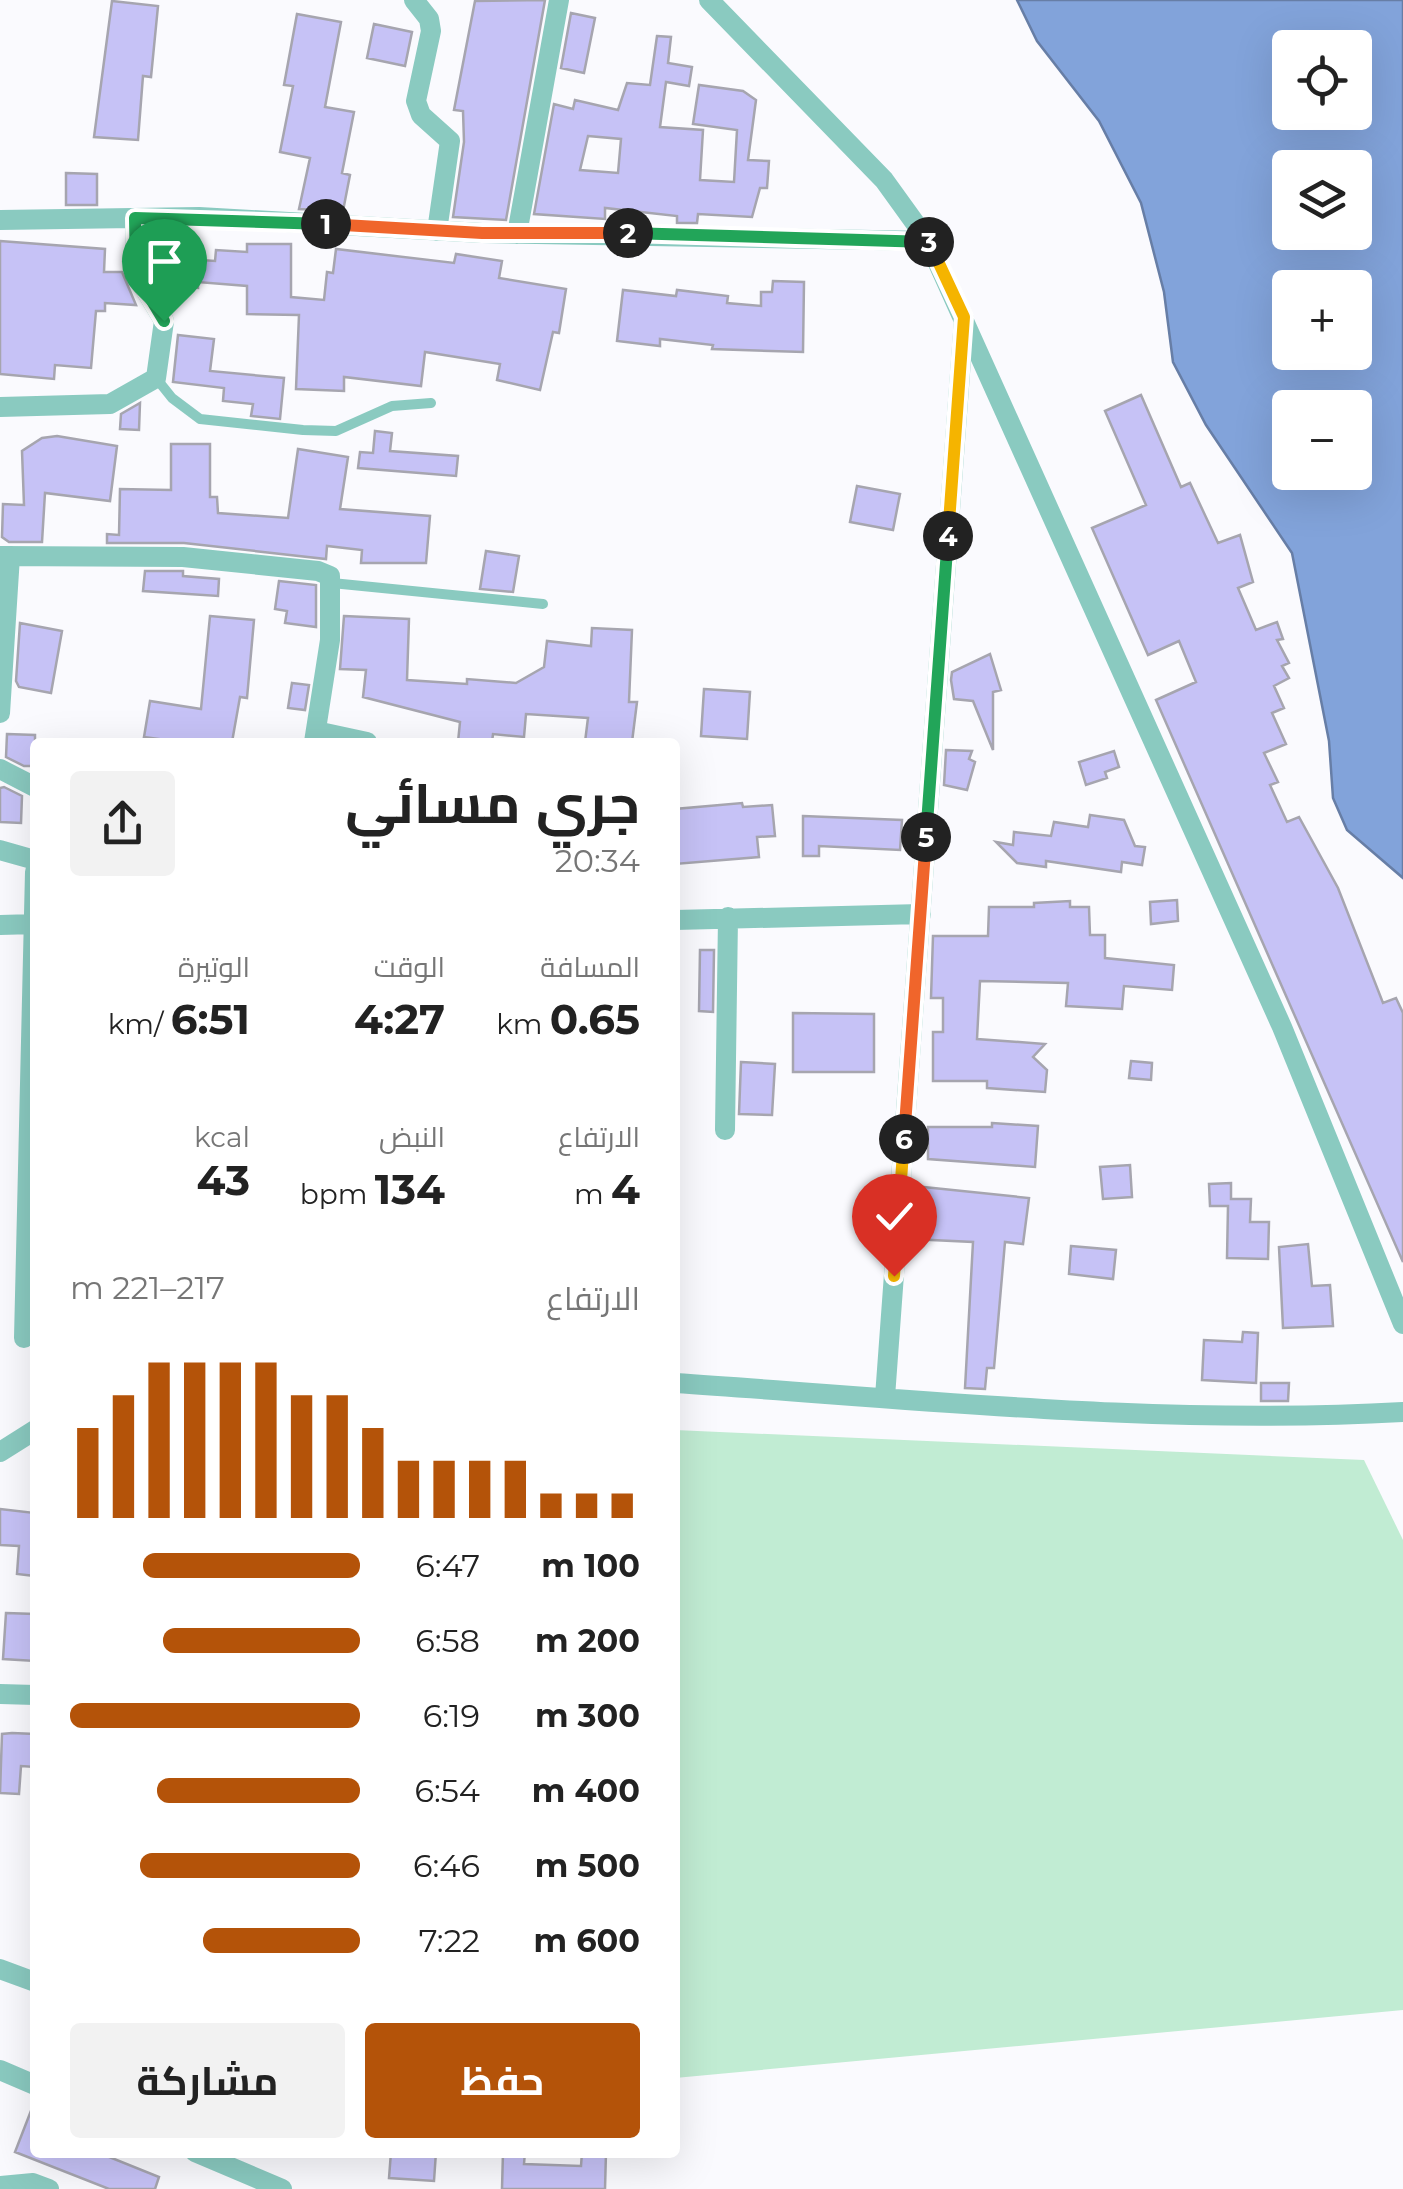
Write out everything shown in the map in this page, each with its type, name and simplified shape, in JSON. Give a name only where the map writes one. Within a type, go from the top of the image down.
[{"type":"street","points":[[414,0],[430,19],[431,32],[416,101],[422,115],[450,140],[437,231]]},
{"type":"street","points":[[518,234],[559,0]]},
{"type":"street","points":[[709,0],[884,180],[928,241],[1282,1027],[1403,1324]]},
{"type":"street","points":[[0,408],[110,404],[156,378],[164,321],[136,274],[135,218]]},
{"type":"street","points":[[0,220],[252,218],[518,234],[928,241]]},
{"type":"street","points":[[885,1397],[964,317]]},
{"type":"street","points":[[0,713],[5,556],[183,557],[318,570],[330,576],[330,640],[315,737]]},
{"type":"street","points":[[0,769],[30,784]]},
{"type":"street","points":[[0,850],[30,859]]},
{"type":"street","points":[[680,920],[921,914]]},
{"type":"street","points":[[725,1130],[728,917]]},
{"type":"street","points":[[0,925],[30,924]]},
{"type":"street","points":[[0,1339],[29,1338],[30,1255]]},
{"type":"street","points":[[680,1382],[1294,1418],[1403,1412]]},
{"type":"street","points":[[0,1452],[30,1433]]},
{"type":"street","points":[[0,1694],[30,1695]]},
{"type":"street","points":[[0,1969],[30,1980]]},
{"type":"street","points":[[0,2070],[30,2083]]},
{"type":"street","points":[[209,2158],[282,2189]]},
{"type":"street","points":[[0,2186],[33,2183],[50,2189]]},
{"type":"lane","points":[[156,378],[172,398],[200,418],[303,430],[336,431],[392,406],[432,403]]},
{"type":"lane","points":[[332,583],[543,604]]},
{"type":"green space","points":[[680,1430],[1364,1460],[1403,1540],[1403,2010],[680,2078]]},
{"type":"water","points":[[1017,0],[1403,0],[1403,878],[1347,830],[1333,798],[1329,741],[1292,553],[1206,425],[1173,362],[1164,292],[1141,203],[1099,121],[1037,41]]},
{"type":"building","points":[[545,0],[506,220],[453,217],[464,142],[463,111],[454,110],[475,1]]},
{"type":"building","points":[[112,1],[158,6],[151,77],[143,76],[138,140],[94,137]]},
{"type":"building","points":[[571,13],[595,18],[584,73],[561,68]]},
{"type":"building","points":[[297,14],[341,22],[325,107],[354,112],[342,173],[350,175],[343,211],[299,209],[310,158],[280,152],[293,86],[284,85]]},
{"type":"building","points":[[374,24],[412,32],[405,66],[367,58]]},
{"type":"building","points":[[657,36],[671,37],[668,63],[692,67],[689,86],[666,82],[660,127],[703,130],[700,180],[734,182],[737,130],[693,124],[699,85],[743,91],[756,100],[748,160],[769,161],[767,188],[760,188],[752,217],[698,214],[697,223],[677,223],[677,216],[605,208],[605,219],[534,214],[554,104],[573,109],[575,100],[618,110],[627,83],[650,85]],"holes":[[[588,136],[621,139],[618,173],[580,170]]]},
{"type":"building","points":[[66,173],[97,174],[97,205],[66,205]]},
{"type":"building","points":[[0,241],[105,249],[104,272],[122,272],[136,305],[105,303],[105,311],[96,311],[91,368],[55,365],[54,379],[0,374]]},
{"type":"building","points":[[247,244],[291,244],[291,297],[324,300],[327,272],[333,273],[336,249],[454,263],[456,254],[502,261],[499,278],[566,289],[559,333],[553,332],[540,390],[497,380],[500,364],[425,352],[421,386],[344,377],[344,391],[296,389],[299,315],[247,314],[247,286],[198,282],[198,288],[175,286],[175,296],[165,296],[150,271],[186,271],[187,259],[215,261],[216,250],[247,252]]},
{"type":"building","points":[[773,281],[804,282],[803,352],[712,349],[713,345],[660,339],[660,346],[617,341],[623,290],[676,296],[677,290],[728,296],[727,303],[761,306],[761,292],[772,292]]},
{"type":"building","points":[[178,335],[214,339],[210,371],[284,378],[280,419],[251,416],[253,404],[223,401],[224,388],[173,382]]},
{"type":"building","points":[[1141,395],[1181,487],[1190,483],[1218,543],[1240,535],[1253,582],[1238,588],[1256,630],[1277,622],[1283,639],[1277,640],[1289,663],[1282,666],[1289,678],[1274,686],[1284,708],[1272,713],[1286,744],[1264,753],[1278,782],[1270,785],[1287,822],[1299,817],[1338,888],[1383,1003],[1396,998],[1403,1013],[1403,1262],[1156,700],[1196,682],[1179,641],[1148,655],[1092,528],[1146,505],[1105,411]]},
{"type":"building","points":[[140,403],[139,430],[120,429],[121,414]]},
{"type":"building","points":[[375,431],[392,433],[390,451],[458,456],[456,476],[358,468],[360,452],[373,453]]},
{"type":"building","points":[[57,436],[117,446],[110,501],[45,493],[42,542],[9,542],[2,537],[3,504],[24,505],[22,451],[42,438]]},
{"type":"building","points":[[171,444],[210,444],[210,497],[217,497],[218,513],[288,518],[298,449],[348,457],[340,509],[430,516],[426,563],[361,563],[362,550],[327,546],[326,559],[184,543],[107,543],[107,534],[119,535],[120,489],[171,490]]},
{"type":"building","points":[[857,486],[900,494],[893,530],[850,522]]},
{"type":"building","points":[[486,551],[519,556],[513,592],[480,589]]},
{"type":"building","points":[[145,571],[183,571],[183,576],[219,579],[218,596],[143,591]]},
{"type":"building","points":[[279,581],[316,585],[316,627],[285,623],[287,611],[275,609]]},
{"type":"building","points":[[210,616],[254,620],[247,698],[240,697],[233,738],[144,737],[150,701],[201,709]]},
{"type":"building","points":[[344,616],[409,619],[407,680],[467,684],[467,679],[516,683],[544,667],[547,641],[591,646],[592,628],[632,630],[629,702],[637,702],[632,738],[586,738],[588,718],[526,714],[524,737],[493,734],[492,738],[458,738],[460,722],[363,697],[366,670],[340,669]]},
{"type":"building","points":[[20,623],[62,631],[51,693],[19,687],[16,681]]},
{"type":"building","points":[[990,654],[1001,690],[993,692],[993,750],[973,701],[954,699],[951,680],[952,672]]},
{"type":"building","points":[[292,683],[309,685],[305,710],[288,708]]},
{"type":"building","points":[[704,689],[750,692],[747,739],[701,736]]},
{"type":"building","points":[[7,734],[35,735],[30,738],[30,766],[6,757]]},
{"type":"building","points":[[946,750],[972,751],[969,759],[975,762],[967,790],[944,785]]},
{"type":"building","points":[[1114,751],[1119,767],[1105,772],[1107,778],[1086,785],[1079,762]]},
{"type":"building","points":[[0,788],[22,796],[21,823],[0,822]]},
{"type":"building","points":[[742,803],[743,807],[772,805],[775,836],[757,837],[759,857],[680,864],[680,809]]},
{"type":"building","points":[[1090,815],[1124,820],[1135,846],[1145,847],[1142,865],[1122,862],[1121,872],[1046,861],[1046,867],[1017,863],[996,842],[1013,845],[1014,832],[1051,836],[1054,822],[1088,827]]},
{"type":"building","points":[[803,816],[902,820],[900,850],[819,846],[819,856],[803,856]]},
{"type":"building","points":[[1177,900],[1178,921],[1151,924],[1150,902]]},
{"type":"building","points":[[1070,901],[1070,907],[1089,907],[1090,935],[1105,935],[1105,958],[1174,965],[1172,990],[1124,986],[1122,1009],[1066,1006],[1068,983],[980,981],[977,1039],[1045,1044],[1033,1057],[1047,1070],[1045,1092],[987,1088],[987,1081],[933,1081],[933,1032],[943,1032],[943,998],[931,998],[933,936],[988,936],[989,907],[1034,907],[1034,903]]},
{"type":"building","points":[[700,950],[714,950],[713,1012],[699,1011]]},
{"type":"building","points":[[793,1013],[874,1014],[874,1072],[793,1072]]},
{"type":"building","points":[[1131,1061],[1152,1063],[1151,1080],[1129,1078]]},
{"type":"building","points":[[741,1062],[775,1064],[772,1115],[739,1114]]},
{"type":"building","points":[[992,1123],[1038,1126],[1035,1167],[928,1159],[928,1127],[992,1127]]},
{"type":"building","points":[[1130,1165],[1132,1197],[1103,1199],[1100,1167]]},
{"type":"building","points":[[1231,1183],[1231,1199],[1251,1199],[1250,1222],[1269,1222],[1268,1259],[1227,1258],[1228,1206],[1210,1206],[1209,1184]]},
{"type":"building","points":[[914,1186],[1029,1198],[1023,1244],[1005,1242],[994,1368],[987,1368],[985,1389],[965,1388],[973,1242],[911,1239]]},
{"type":"building","points":[[1308,1244],[1312,1286],[1330,1285],[1333,1326],[1283,1328],[1279,1247]]},
{"type":"building","points":[[1071,1246],[1116,1250],[1113,1279],[1069,1274]]},
{"type":"building","points":[[1243,1332],[1258,1333],[1256,1383],[1202,1380],[1204,1340],[1242,1342]]},
{"type":"building","points":[[1261,1383],[1289,1383],[1288,1401],[1261,1401]]},
{"type":"building","points":[[0,1509],[30,1512],[30,1575],[17,1574],[19,1546],[0,1545]]},
{"type":"building","points":[[6,1613],[30,1614],[30,1661],[3,1659]]},
{"type":"building","points":[[2,1734],[30,1734],[30,1767],[21,1766],[19,1794],[0,1793]]},
{"type":"building","points":[[30,2113],[30,2158],[15,2152]]},
{"type":"building","points":[[30,2158],[112,2158],[159,2177],[155,2189],[109,2189]]},
{"type":"building","points":[[391,2158],[436,2158],[434,2181],[389,2178]]},
{"type":"building","points":[[503,2158],[524,2158],[524,2164],[581,2166],[582,2158],[606,2158],[605,2189],[502,2189]]},
{"type":"route","points":[[164,321],[136,274],[135,218],[252,218],[482,233],[556,231],[928,241],[964,317],[894,1276]]}]
